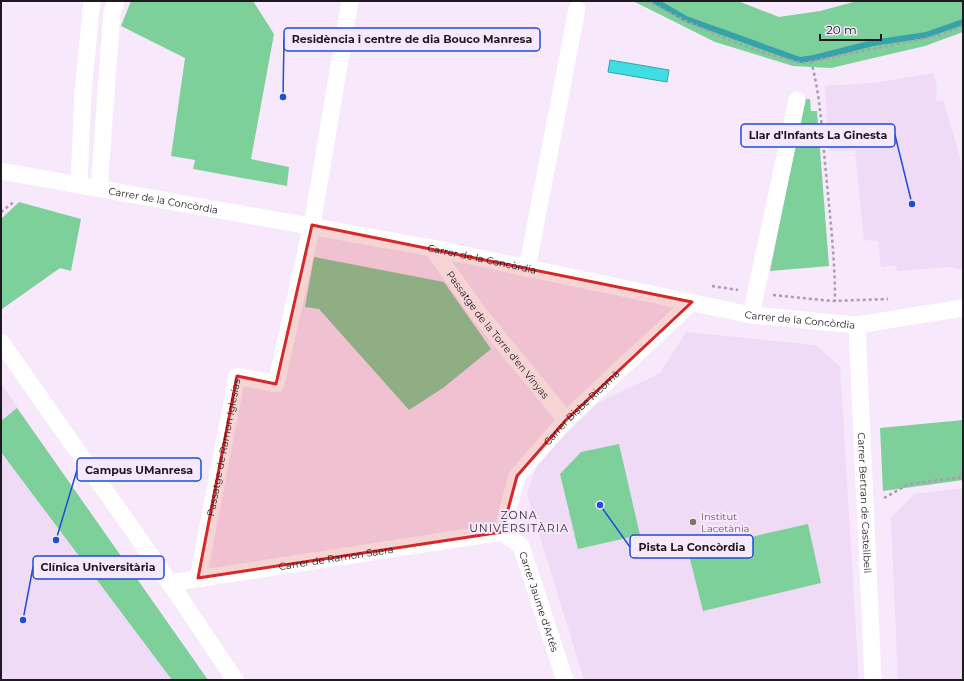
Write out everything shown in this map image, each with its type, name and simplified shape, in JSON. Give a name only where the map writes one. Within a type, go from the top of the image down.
[{"type":"street","points":[[79,185],[83,91],[92,1]]},
{"type":"street","points":[[99,188],[112,12],[116,1]]},
{"type":"street","points":[[312,225],[350,1]]},
{"type":"street","points":[[527,269],[577,9]]},
{"type":"street","points":[[751,315],[797,100]]},
{"type":"street","name":"Carrer de la Concòrdia","points":[[1,170],[312,225],[432,248],[751,315],[857,325],[963,308]]},
{"type":"street","name":"Passatge de Ramon Iglesias","points":[[198,578],[237,376],[276,384],[312,225]]},
{"type":"street","name":"Passatge de la Torre d'en Vinyas","points":[[432,248],[480,315],[566,420]]},
{"type":"street","name":"Carrer Bisbe Ricomà","points":[[502,532],[517,476],[566,420],[692,302]]},
{"type":"street","name":"Carrer Bertran de Castellbell","points":[[857,325],[873,680]]},
{"type":"street","points":[[1,342],[170,583],[235,680]]},
{"type":"street","name":"Carrer de Ramon Saera","points":[[170,583],[502,532]]},
{"type":"street","name":"Carrer Jaume d'Artés","points":[[502,532],[521,546],[565,680]]},
{"type":"path","points":[[647,1],[690,25],[776,56],[803,63],[942,35],[963,26]]},
{"type":"path","points":[[811,61],[818,85],[822,123],[835,263],[835,301]]},
{"type":"path","points":[[1,212],[15,201]]},
{"type":"path","points":[[884,499],[909,484],[963,477]]},
{"type":"highlighted area","points":[[312,225],[692,302],[566,420],[517,476],[502,532],[198,578],[237,376],[276,384]]},
{"type":"shaded area","points":[[933,73],[937,87],[936,102],[943,100],[963,167],[962,270],[949,267],[897,271],[896,266],[881,267],[878,241],[864,240],[855,150],[829,151],[825,86],[873,83]]},
{"type":"shaded area","name":"Institut Lacetània","points":[[686,332],[815,345],[840,366],[859,680],[584,680],[527,494],[539,460],[598,403],[660,373]]},
{"type":"shaded area","points":[[1,383],[13,401],[208,680],[1,680]]},
{"type":"shaded area","points":[[963,488],[963,680],[898,680],[891,518],[915,494]]},
{"type":"green space","points":[[131,1],[253,1],[274,34],[251,159],[289,167],[287,186],[193,169],[195,160],[171,156],[185,58],[121,26]]},
{"type":"green space","points":[[633,1],[738,1],[779,17],[820,11],[857,1],[963,1],[963,32],[925,46],[831,68],[793,66],[715,42]]},
{"type":"green space","points":[[805,99],[810,99],[811,111],[817,111],[829,266],[770,271]]},
{"type":"green space","points":[[19,202],[81,219],[71,271],[60,268],[2,309],[1,219]]},
{"type":"green space","points":[[314,257],[444,282],[491,349],[443,388],[409,410],[319,309],[305,307]]},
{"type":"green space","points":[[17,408],[208,680],[172,680],[1,452],[1,421]]},
{"type":"green space","points":[[963,420],[963,480],[883,491],[880,428]]},
{"type":"green space","points":[[619,444],[640,535],[578,549],[560,474],[581,452]]},
{"type":"green space","points":[[808,524],[821,583],[703,611],[688,551]]},
{"type":"water","points":[[610,60],[669,70],[667,82],[608,72]]},
{"type":"waterway","points":[[655,1],[686,19],[800,60],[814,58],[873,43],[926,35],[963,22]]},
{"type":"place","name":"Residència i centre de dia Bouco Manresa","points":[[283,97]]},
{"type":"place","name":"Llar d'Infants La Ginesta","points":[[912,204]]},
{"type":"place","name":"Pista La Concòrdia","points":[[600,505]]},
{"type":"place","name":"Institut Lacetània","points":[[693,522]]},
{"type":"place","name":"Campus UManresa","points":[[56,540]]},
{"type":"place","name":"Clínica Universitària","points":[[23,620]]},
{"type":"district","name":"ZONA UNIVERSITÀRIA","points":[[519,521]]}]
